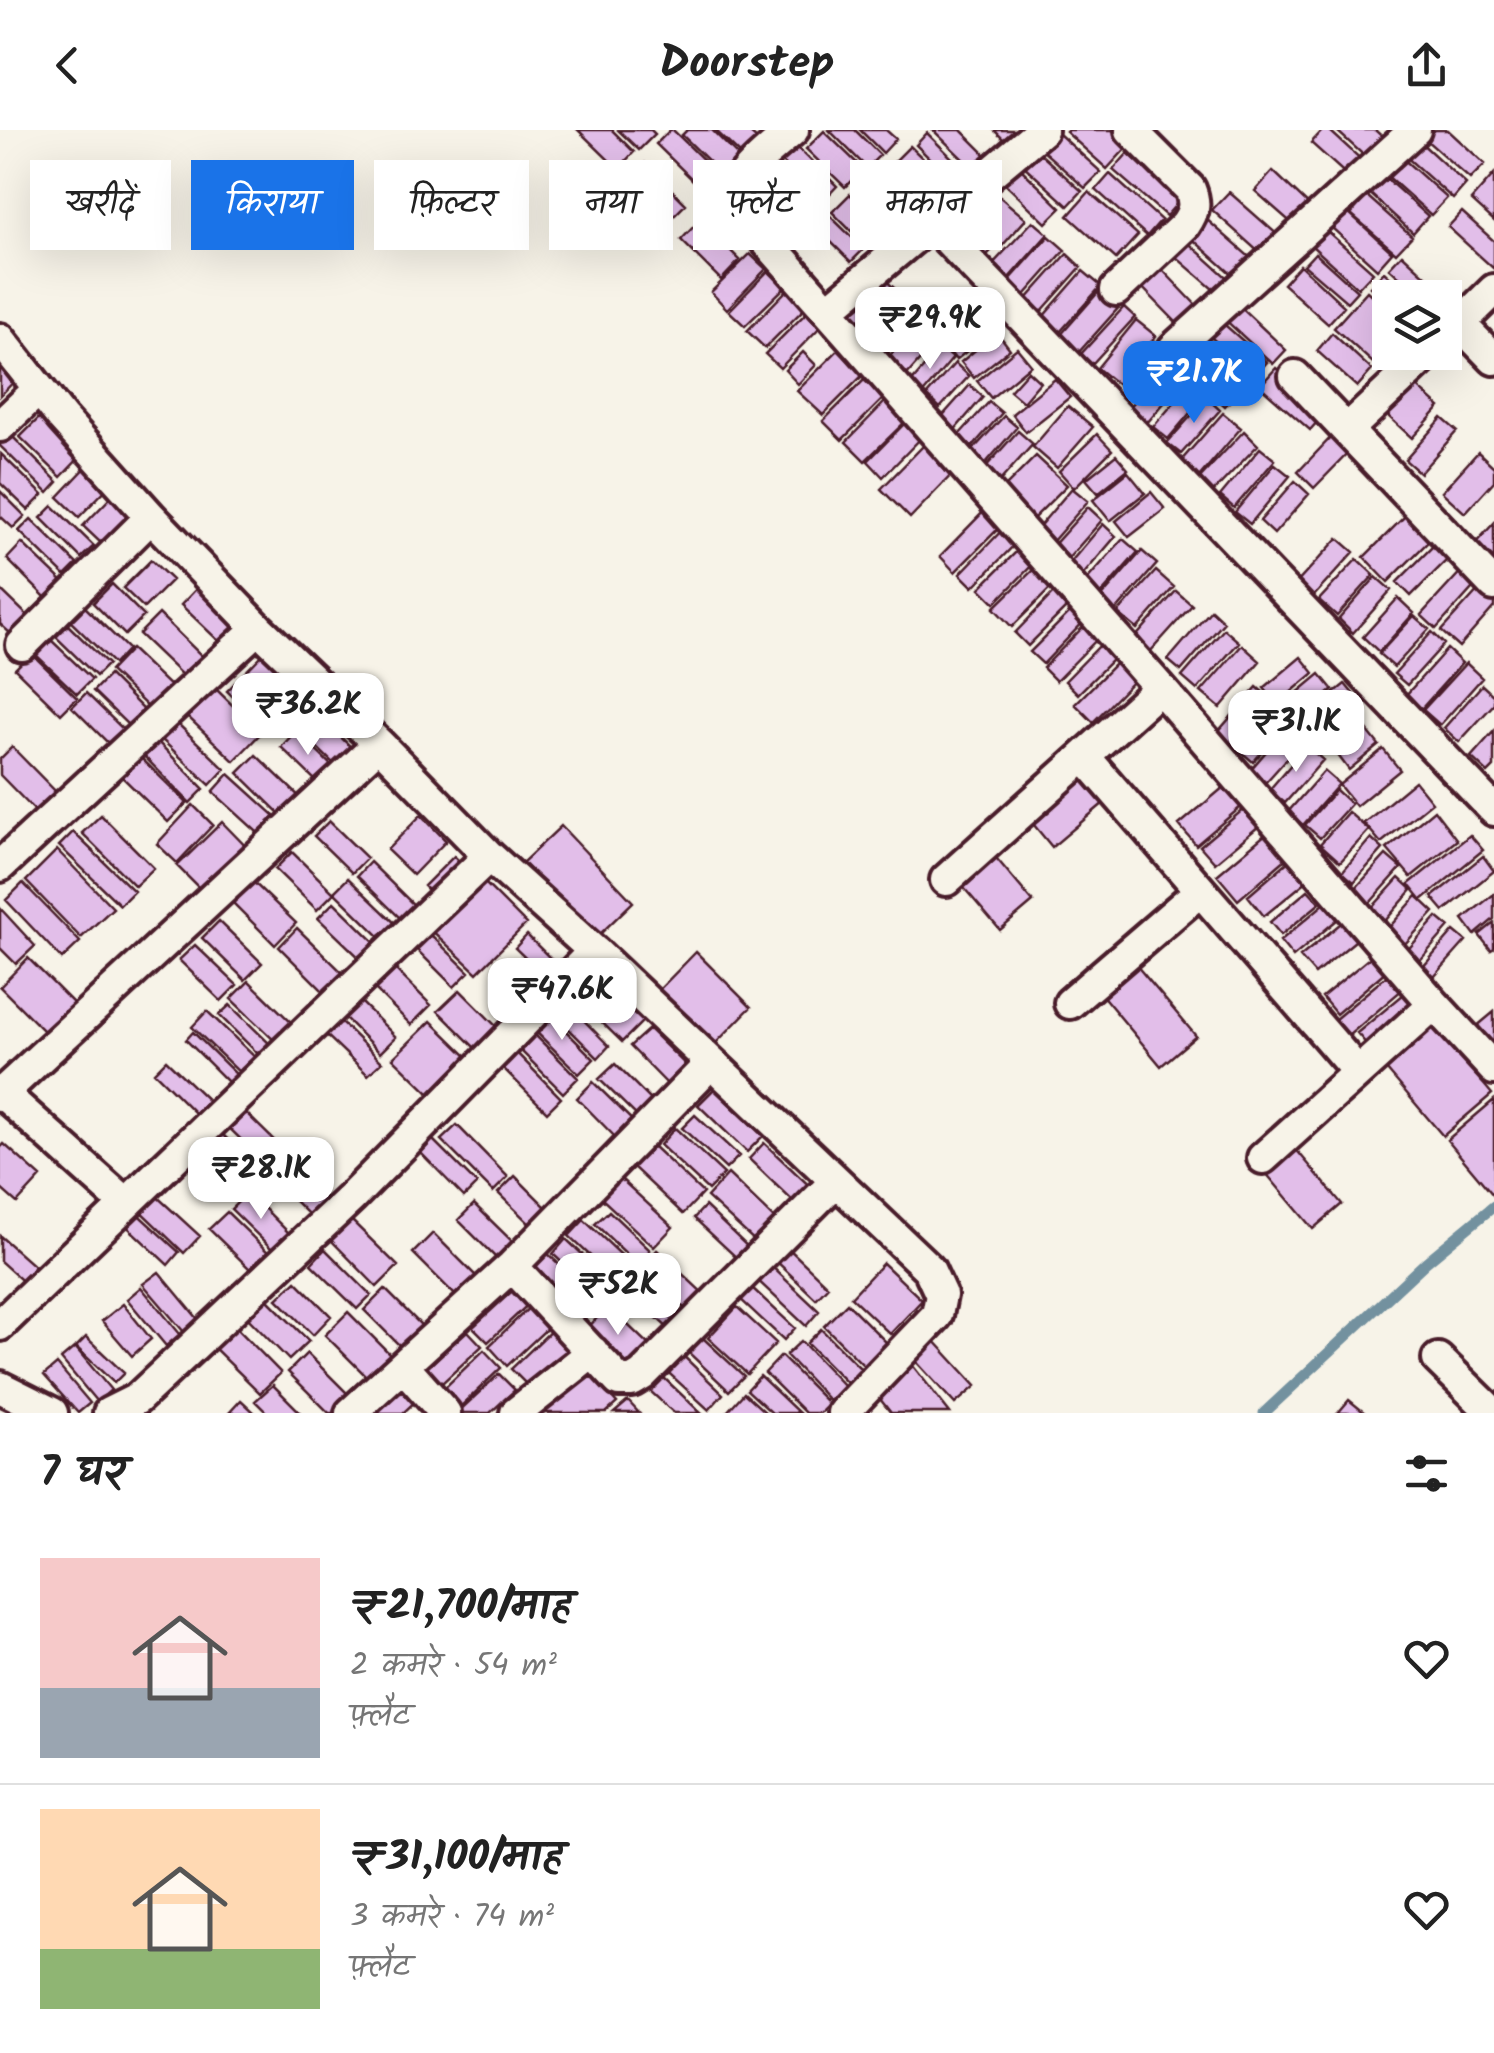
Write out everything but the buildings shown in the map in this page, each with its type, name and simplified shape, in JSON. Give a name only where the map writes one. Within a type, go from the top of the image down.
[{"type":"street","points":[[793,130],[744,175],[733,189],[731,201],[1494,1068]]},
{"type":"street","points":[[1002,164],[1042,130]]},
{"type":"street","points":[[1116,290],[1194,212],[1190,189],[1131,130]]},
{"type":"street","points":[[1174,348],[1415,130]]},
{"type":"street","points":[[828,310],[900,250]]},
{"type":"street","points":[[958,250],[1494,810]]},
{"type":"street","points":[[1462,321],[1494,290]]},
{"type":"street","points":[[1462,338],[1494,359]]},
{"type":"street","points":[[0,339],[38,389],[151,517],[258,628],[490,856],[929,1269],[941,1295],[937,1315],[842,1413]]},
{"type":"street","points":[[1347,430],[1411,370]]},
{"type":"street","points":[[1296,376],[1494,584]]},
{"type":"street","points":[[0,426],[38,389]]},
{"type":"street","points":[[22,646],[151,517]]},
{"type":"street","points":[[0,866],[258,628]]},
{"type":"street","points":[[946,880],[1160,688]]},
{"type":"street","points":[[126,1204],[1,1093],[379,744]]},
{"type":"street","points":[[1084,756],[1358,1072]]},
{"type":"street","points":[[0,1325],[490,856]]},
{"type":"street","points":[[1070,1003],[1200,890]]},
{"type":"street","points":[[108,1413],[138,1399],[352,1197],[594,950]]},
{"type":"street","points":[[1263,1158],[1434,1004]]},
{"type":"street","points":[[351,1413],[512,1266],[711,1063]]},
{"type":"street","points":[[512,1266],[619,1382],[632,1381],[835,1182]]},
{"type":"street","points":[[516,1413],[593,1352]]},
{"type":"street","points":[[1438,1359],[1493,1413]]},
{"type":"street","points":[[403,1366],[445,1413]]},
{"type":"street","points":[[0,1388],[52,1413]]},
{"type":"waterway","points":[[1264,1413],[1426,1262],[1494,1206]]}]
